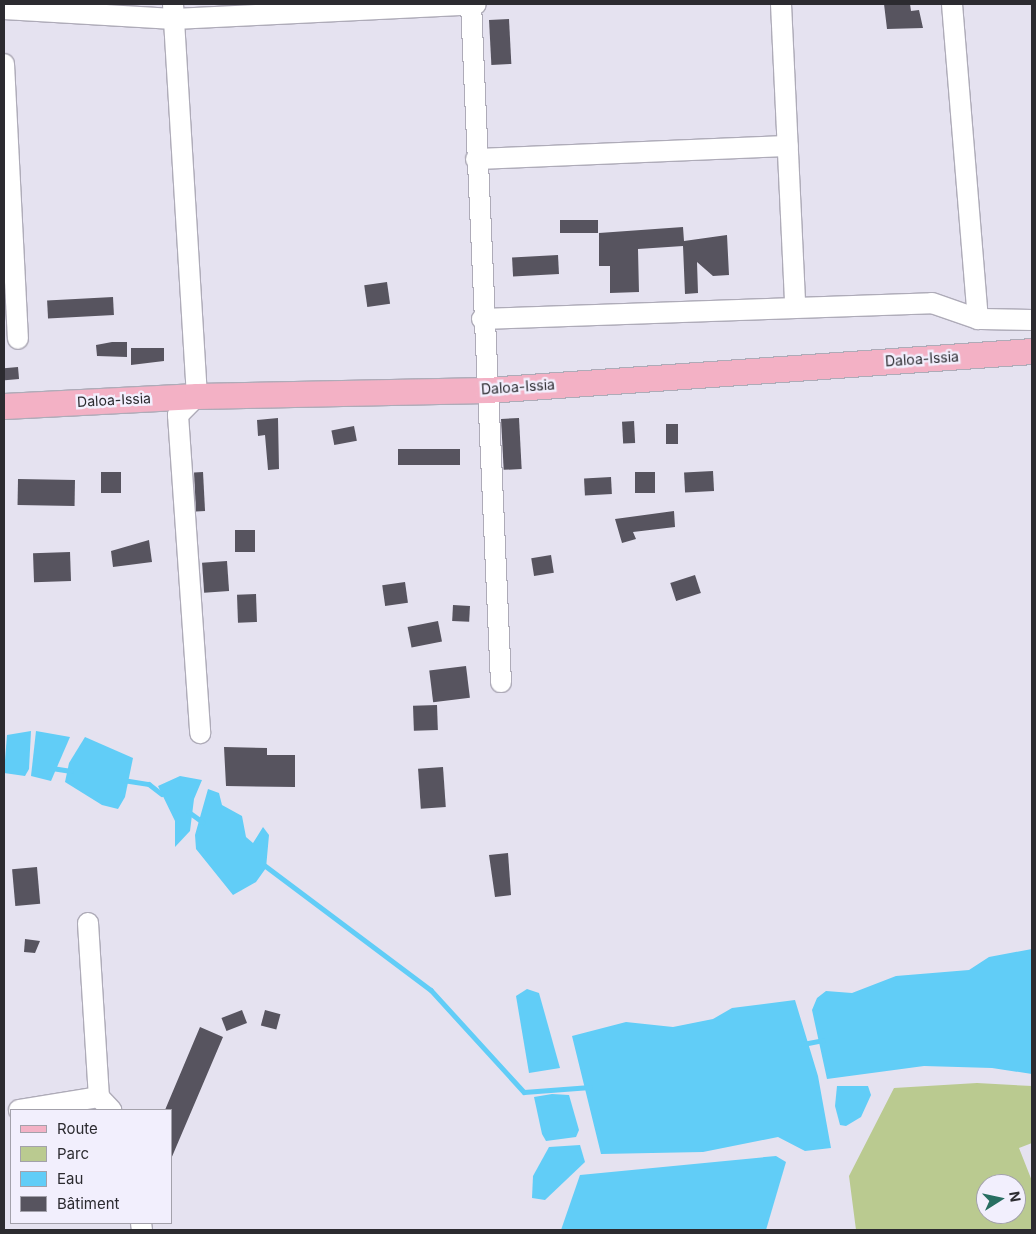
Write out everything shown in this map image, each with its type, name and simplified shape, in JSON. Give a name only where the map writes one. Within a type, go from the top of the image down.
[{"type":"main road","name":"Daloa-Issia","points":[[4,406],[197,396],[487,390],[1032,351]]},
{"type":"street","points":[[471,4],[482,319],[501,682]]},
{"type":"street","points":[[4,9],[173,12],[476,4]]},
{"type":"street","points":[[781,4],[796,305]]},
{"type":"street","points":[[952,4],[978,319]]},
{"type":"street","points":[[173,12],[197,396],[178,415],[200,733]]},
{"type":"street","points":[[4,64],[18,339]]},
{"type":"street","points":[[476,159],[788,146]]},
{"type":"street","points":[[482,319],[796,305],[932,303],[978,319],[1032,320]]},
{"type":"street","points":[[33,1109],[105,1104],[88,923]]},
{"type":"green space","points":[[977,1083],[1032,1086],[1032,1143],[1019,1148],[1032,1181],[1032,1230],[856,1230],[849,1176],[894,1088]]},
{"type":"water","points":[[31,731],[29,769],[25,776],[4,773],[7,735]]},
{"type":"water","points":[[36,731],[70,737],[51,781],[31,776]]},
{"type":"water","points":[[85,737],[133,758],[125,797],[118,809],[102,805],[65,782],[69,763]]},
{"type":"water","points":[[180,776],[202,780],[194,799],[190,831],[175,847],[175,821],[158,786]]},
{"type":"water","points":[[208,789],[219,793],[222,805],[242,816],[246,837],[253,843],[263,827],[269,835],[266,868],[256,882],[233,895],[196,849],[195,835]]},
{"type":"water","points":[[1032,949],[1032,1074],[992,1068],[924,1066],[827,1079],[812,1010],[817,998],[826,991],[852,993],[896,976],[969,970],[989,957]]},
{"type":"water","points":[[527,989],[539,993],[560,1068],[529,1073],[516,996]]},
{"type":"water","points":[[795,1000],[818,1076],[831,1148],[805,1151],[778,1137],[703,1152],[601,1154],[572,1036],[626,1022],[673,1027],[713,1019],[732,1008]]},
{"type":"water","points":[[837,1086],[868,1086],[871,1095],[861,1117],[846,1126],[840,1125],[835,1106]]},
{"type":"water","points":[[552,1094],[569,1095],[579,1130],[576,1137],[546,1141],[542,1134],[534,1097]]},
{"type":"water","points":[[580,1145],[585,1162],[545,1200],[532,1198],[533,1176],[549,1147]]},
{"type":"water","points":[[776,1156],[786,1162],[766,1230],[561,1230],[580,1175]]},
{"type":"building","points":[[884,4],[910,4],[911,11],[919,10],[923,28],[887,29]]},
{"type":"building","points":[[509,19],[511,64],[491,65],[489,20]]},
{"type":"building","points":[[560,220],[598,220],[598,233],[560,233]]},
{"type":"building","points":[[683,227],[684,241],[727,235],[729,275],[713,276],[697,262],[698,293],[685,294],[683,246],[638,249],[639,292],[610,293],[610,266],[599,266],[599,233]]},
{"type":"building","points":[[558,255],[559,274],[513,276],[512,257]]},
{"type":"building","points":[[387,282],[390,304],[367,307],[364,285]]},
{"type":"building","points":[[113,297],[114,315],[48,318],[47,300]]},
{"type":"building","points":[[127,342],[127,357],[97,356],[96,345]]},
{"type":"building","points":[[131,348],[164,348],[164,361],[131,365]]},
{"type":"building","points":[[18,367],[19,379],[5,380],[4,368]]},
{"type":"building","points":[[278,418],[279,469],[268,470],[265,435],[258,436],[257,420]]},
{"type":"building","points":[[519,418],[522,469],[504,470],[501,419]]},
{"type":"building","points":[[634,421],[635,443],[623,444],[622,422]]},
{"type":"building","points":[[666,424],[678,424],[678,444],[666,444]]},
{"type":"building","points":[[354,426],[357,441],[334,445],[331,430]]},
{"type":"building","points":[[398,449],[460,449],[460,465],[398,465]]},
{"type":"building","points":[[713,471],[714,491],[685,492],[684,473]]},
{"type":"building","points":[[101,472],[121,472],[121,493],[101,493]]},
{"type":"building","points":[[194,472],[203,472],[205,511],[196,511]]},
{"type":"building","points":[[635,472],[655,472],[655,493],[635,493]]},
{"type":"building","points":[[611,477],[612,494],[585,495],[584,478]]},
{"type":"building","points":[[18,479],[75,480],[75,506],[18,505]]},
{"type":"building","points":[[674,511],[675,527],[633,532],[636,539],[622,543],[615,519]]},
{"type":"building","points":[[235,530],[255,530],[255,552],[235,552]]},
{"type":"building","points":[[149,540],[152,562],[113,567],[111,551]]},
{"type":"building","points":[[70,552],[71,581],[34,582],[33,553]]},
{"type":"building","points":[[551,555],[554,573],[534,576],[531,558]]},
{"type":"building","points":[[227,561],[229,591],[204,593],[202,563]]},
{"type":"building","points":[[695,575],[701,593],[676,601],[670,583]]},
{"type":"building","points":[[405,582],[408,603],[385,606],[382,585]]},
{"type":"building","points":[[256,594],[257,622],[238,623],[237,595]]},
{"type":"building","points":[[453,605],[470,606],[469,622],[452,621]]},
{"type":"building","points":[[438,621],[442,642],[412,648],[408,627]]},
{"type":"building","points":[[466,666],[470,698],[433,702],[429,671]]},
{"type":"building","points":[[437,705],[438,730],[414,731],[413,706]]},
{"type":"building","points":[[224,747],[267,748],[267,755],[295,755],[295,787],[226,786]]},
{"type":"building","points":[[443,767],[446,807],[421,809],[418,769]]},
{"type":"building","points":[[508,853],[511,895],[495,897],[489,855]]},
{"type":"building","points":[[37,867],[40,904],[15,906],[12,869]]},
{"type":"building","points":[[25,939],[40,941],[35,953],[24,952]]},
{"type":"building","points":[[242,1010],[247,1023],[226,1031],[221,1018]]},
{"type":"building","points":[[265,1010],[280,1014],[276,1030],[261,1025]]},
{"type":"building","points":[[200,1027],[223,1037],[172,1157],[172,1109],[165,1109]]},
{"type":"waterway","points":[[52,768],[71,771]]},
{"type":"waterway","points":[[123,780],[149,784],[162,794]]},
{"type":"waterway","points":[[189,812],[203,822]]},
{"type":"waterway","points":[[263,864],[431,990],[524,1092],[590,1087]]},
{"type":"waterway","points":[[803,1044],[823,1040]]}]
